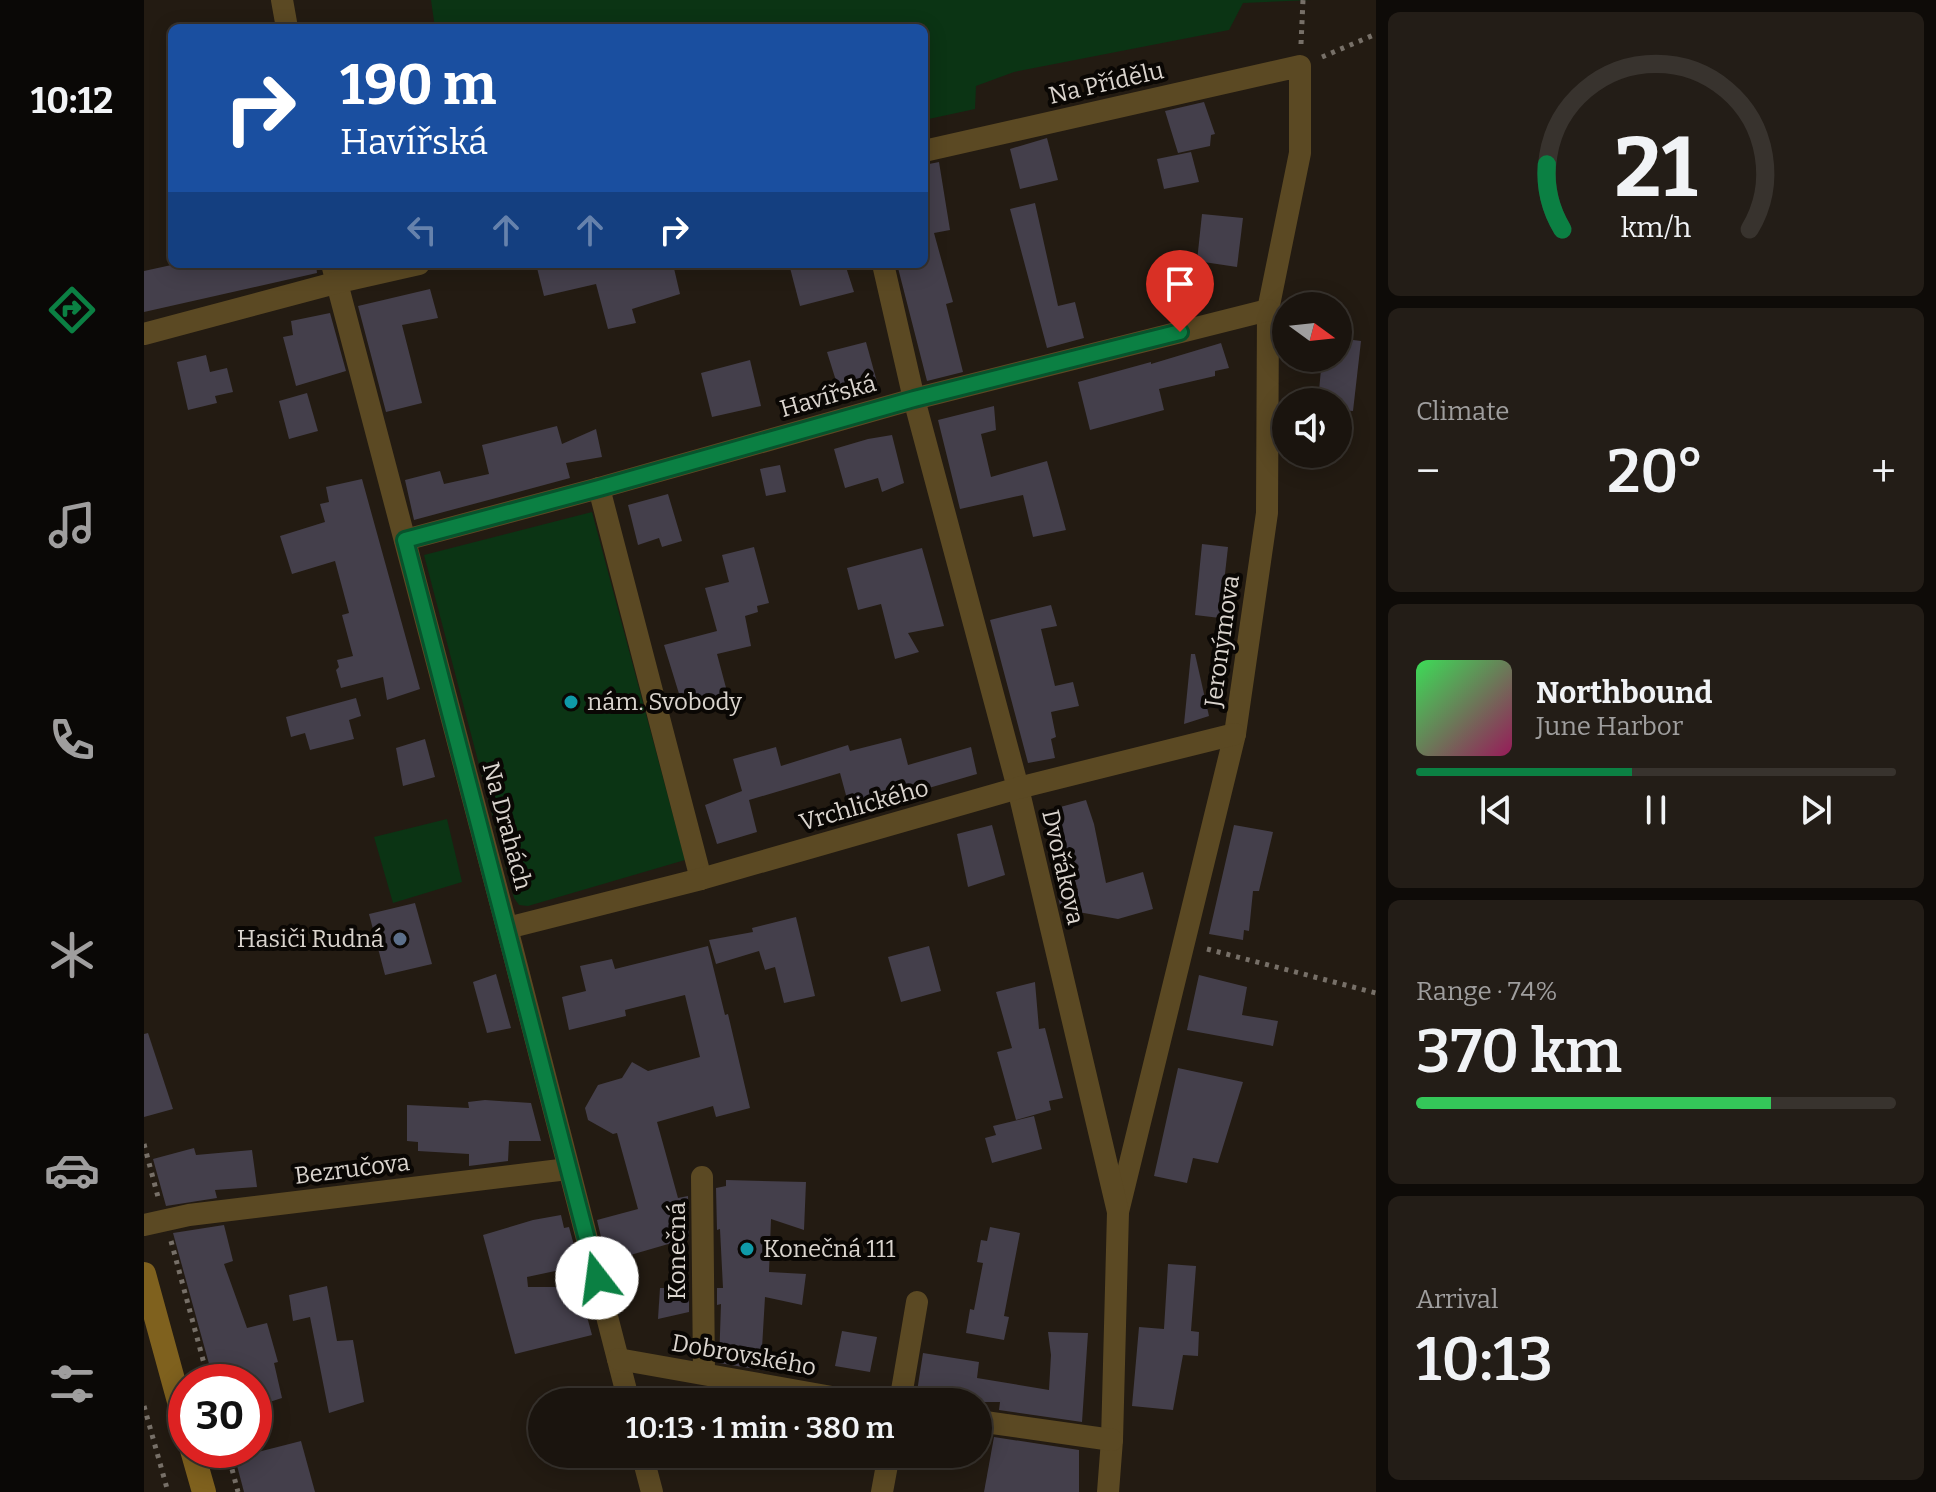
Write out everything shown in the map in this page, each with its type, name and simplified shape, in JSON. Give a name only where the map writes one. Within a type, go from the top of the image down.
[{"type":"main road","points":[[144,1274],[148,1305],[168,1369]]},
{"type":"main road","points":[[197,1468],[204,1492]]},
{"type":"street","points":[[282,0],[286,24]]},
{"type":"street","name":"Na Přídělu","points":[[928,150],[1300,66]]},
{"type":"street","name":"Jeronýmova","points":[[1118,1212],[1235,734],[1267,513],[1268,310],[1300,153],[1300,66]]},
{"type":"street","points":[[144,334],[334,273],[381,268]]},
{"type":"street","name":"Dvořákova","points":[[884,268],[914,399],[1018,788],[1118,1212],[1108,1492]]},
{"type":"street","name":"Na Drahách","points":[[334,273],[625,1388]]},
{"type":"street","name":"Havířská","points":[[405,540],[914,399],[1268,310]]},
{"type":"street","points":[[599,488],[701,879]]},
{"type":"street","name":"Vrchlického","points":[[507,928],[701,879],[1018,788],[1235,734]]},
{"type":"street","name":"Bezručova","points":[[154,1222],[189,1215],[568,1169]]},
{"type":"street","name":"Konečná","points":[[702,1177],[704,1373]]},
{"type":"street","points":[[902,1388],[917,1302]]},
{"type":"street","name":"Dobrovského","points":[[618,1359],[785,1388]]},
{"type":"street","points":[[992,1423],[1112,1440]]},
{"type":"street","points":[[646,1468],[652,1492]]},
{"type":"street","points":[[882,1492],[886,1468]]},
{"type":"path","points":[[1303,0],[1300,66],[1376,34]]},
{"type":"path","points":[[1184,943],[1376,993]]},
{"type":"path","points":[[144,1144],[154,1222],[203,1364]]},
{"type":"path","points":[[144,1406],[168,1492]]},
{"type":"path","points":[[232,1468],[238,1492]]},
{"type":"green space","points":[[431,0],[1311,0],[1243,3],[1229,30],[1014,72],[976,86],[975,109],[928,119],[928,24],[434,24]]},
{"type":"green space","name":"nám. Svobody","points":[[592,512],[685,860],[528,906],[519,905],[514,898],[424,555]]},
{"type":"green space","points":[[447,819],[462,882],[393,903],[374,837]]},
{"type":"building","points":[[1204,102],[1215,134],[1211,135],[1210,146],[1178,153],[1165,111]]},
{"type":"building","points":[[1047,138],[1058,180],[1020,189],[1010,149]]},
{"type":"building","points":[[1191,152],[1199,182],[1164,189],[1157,159]]},
{"type":"building","points":[[939,162],[950,230],[934,233],[953,302],[946,304],[963,372],[927,381],[898,268],[928,268],[928,164]]},
{"type":"building","points":[[1035,203],[1058,306],[1075,302],[1084,338],[1047,348],[1010,209]]},
{"type":"building","points":[[1202,214],[1243,218],[1237,267],[1197,261]]},
{"type":"building","points":[[168,266],[316,268],[317,273],[144,312],[144,271]]},
{"type":"building","points":[[537,268],[674,268],[680,294],[632,309],[636,323],[608,329],[596,284],[544,296]]},
{"type":"building","points":[[790,268],[846,268],[854,292],[800,306]]},
{"type":"building","points":[[430,289],[438,318],[402,325],[422,403],[386,412],[358,306]]},
{"type":"building","points":[[330,313],[346,371],[296,386],[283,337],[293,335],[291,321]]},
{"type":"building","points":[[1352,340],[1361,341],[1353,411],[1352,388],[1319,388],[1321,372],[1352,372]]},
{"type":"building","points":[[866,342],[880,393],[843,403],[827,352]]},
{"type":"building","points":[[1221,343],[1229,368],[1215,371],[1215,376],[1159,389],[1164,410],[1090,430],[1078,382]]},
{"type":"building","points":[[206,355],[210,372],[227,368],[233,392],[215,396],[217,403],[188,410],[177,362]]},
{"type":"building","points":[[750,360],[761,406],[712,417],[701,373]]},
{"type":"building","points":[[307,393],[318,431],[289,439],[279,401]]},
{"type":"building","points":[[994,406],[996,430],[981,434],[991,477],[1047,461],[1066,530],[1033,537],[1023,495],[960,509],[938,420]]},
{"type":"building","points":[[557,426],[562,444],[596,429],[602,457],[566,463],[570,478],[414,520],[405,480],[440,471],[444,484],[489,474],[482,445]]},
{"type":"building","points":[[892,435],[904,483],[882,492],[878,478],[845,488],[834,449]]},
{"type":"building","points":[[780,465],[786,492],[766,496],[760,469]]},
{"type":"building","points":[[362,479],[420,689],[387,700],[383,677],[341,688],[336,670],[339,667],[337,660],[353,656],[342,615],[349,613],[335,561],[292,574],[280,536],[325,522],[320,504],[329,502],[326,487]]},
{"type":"building","points":[[668,494],[682,541],[662,547],[659,538],[638,545],[628,505]]},
{"type":"building","points":[[1202,544],[1228,547],[1220,618],[1195,615]]},
{"type":"building","points":[[754,547],[769,603],[757,606],[758,612],[745,616],[751,646],[717,654],[729,699],[684,710],[664,645],[717,631],[705,588],[729,582],[722,555]]},
{"type":"building","points":[[922,548],[944,626],[908,633],[919,652],[895,659],[881,604],[858,610],[847,568]]},
{"type":"building","points":[[1051,605],[1057,626],[1041,629],[1055,686],[1073,682],[1079,706],[1051,712],[1056,737],[1051,739],[1055,758],[1028,763],[990,620]]},
{"type":"building","points":[[1191,654],[1195,654],[1209,716],[1184,724]]},
{"type":"building","points":[[356,698],[361,716],[349,720],[354,739],[310,750],[305,733],[291,737],[286,717]]},
{"type":"building","points":[[901,738],[908,765],[971,747],[977,774],[850,810],[840,773],[749,800],[757,832],[717,844],[705,805],[742,791],[733,759],[776,747],[781,766],[848,745],[850,751]]},
{"type":"building","points":[[425,739],[435,777],[403,786],[396,748]]},
{"type":"building","points":[[1086,800],[1106,883],[1143,872],[1153,909],[1118,919],[1061,909],[1058,897],[1078,890],[1063,845],[1050,849],[1042,812]]},
{"type":"building","points":[[992,825],[1005,875],[968,887],[957,834]]},
{"type":"building","points":[[1234,825],[1273,832],[1259,891],[1253,891],[1249,931],[1244,930],[1243,940],[1209,934]]},
{"type":"building","name":"Hasiči Rudná","points":[[415,903],[432,964],[385,975],[369,914]]},
{"type":"building","points":[[796,917],[815,996],[784,1003],[775,967],[765,970],[759,951],[716,964],[709,940],[753,932],[752,928]]},
{"type":"building","points":[[708,946],[750,1108],[716,1117],[713,1106],[657,1122],[678,1198],[688,1196],[689,1238],[627,1256],[625,1249],[605,1254],[597,1220],[638,1209],[617,1133],[613,1134],[588,1120],[585,1108],[598,1085],[622,1078],[632,1062],[648,1071],[700,1057],[685,995],[625,1010],[626,1016],[569,1030],[562,997],[586,991],[580,966],[612,959],[615,969]]},
{"type":"building","points":[[929,946],[941,991],[901,1002],[888,957]]},
{"type":"building","points":[[496,974],[511,1028],[487,1033],[473,982]]},
{"type":"building","points":[[1199,975],[1247,987],[1242,1015],[1278,1021],[1273,1046],[1187,1030]]},
{"type":"building","points":[[1035,982],[1039,1029],[1045,1028],[1063,1098],[1049,1101],[1051,1110],[1016,1120],[997,1052],[1012,1048],[996,992]]},
{"type":"building","points":[[148,1033],[173,1109],[144,1117],[144,1034]]},
{"type":"building","points":[[1178,1068],[1243,1082],[1218,1163],[1193,1158],[1187,1183],[1154,1176]]},
{"type":"building","points":[[468,1102],[531,1103],[541,1141],[509,1141],[508,1161],[469,1166],[469,1154],[418,1151],[418,1142],[407,1141],[407,1105],[469,1108]]},
{"type":"building","points":[[1034,1116],[1042,1149],[992,1163],[985,1138],[996,1135],[993,1126]]},
{"type":"building","points":[[194,1148],[196,1155],[252,1150],[257,1187],[215,1190],[217,1198],[166,1206],[153,1159]]},
{"type":"building","points":[[726,1180],[806,1182],[804,1230],[771,1219],[769,1272],[806,1274],[802,1305],[765,1297],[762,1348],[770,1349],[767,1371],[719,1363],[721,1304],[717,1305],[717,1288],[723,1288],[716,1188],[726,1186]]},
{"type":"building","points":[[561,1215],[564,1228],[569,1227],[578,1260],[573,1261],[574,1267],[527,1277],[528,1287],[579,1287],[592,1335],[515,1354],[483,1235]]},
{"type":"building","points":[[224,1225],[233,1261],[224,1264],[247,1328],[267,1323],[278,1362],[274,1363],[282,1398],[272,1401],[272,1364],[209,1364],[173,1233]]},
{"type":"building","points":[[990,1227],[1020,1233],[1004,1316],[1009,1317],[1004,1340],[966,1333],[983,1263],[977,1262],[981,1240],[987,1241]]},
{"type":"building","points":[[1168,1264],[1196,1266],[1191,1331],[1199,1332],[1198,1356],[1183,1355],[1173,1410],[1132,1406],[1139,1327],[1164,1329]]},
{"type":"building","points":[[327,1286],[337,1341],[353,1340],[364,1402],[329,1413],[310,1317],[293,1321],[289,1295]]},
{"type":"building","points":[[660,1288],[689,1288],[689,1312],[658,1319]]},
{"type":"building","points":[[842,1331],[877,1337],[870,1372],[835,1366]]},
{"type":"building","points":[[1048,1332],[1088,1333],[1082,1422],[999,1410],[1000,1402],[992,1402],[992,1388],[918,1388],[923,1353],[979,1362],[977,1378],[1049,1390],[1051,1355]]},
{"type":"building","points":[[994,1437],[1079,1450],[1079,1492],[984,1492],[988,1468],[992,1468]]},
{"type":"building","points":[[301,1441],[315,1492],[244,1492],[238,1468],[272,1468],[272,1448]]},
{"type":"place","name":"nám. Svobody","points":[[571,702]]},
{"type":"place","name":"Hasiči Rudná","points":[[400,939]]},
{"type":"place","name":"Konečná 111","points":[[747,1249]]},
{"type":"route","points":[[597,1278],[405,540],[914,399],[1180,332]]}]
